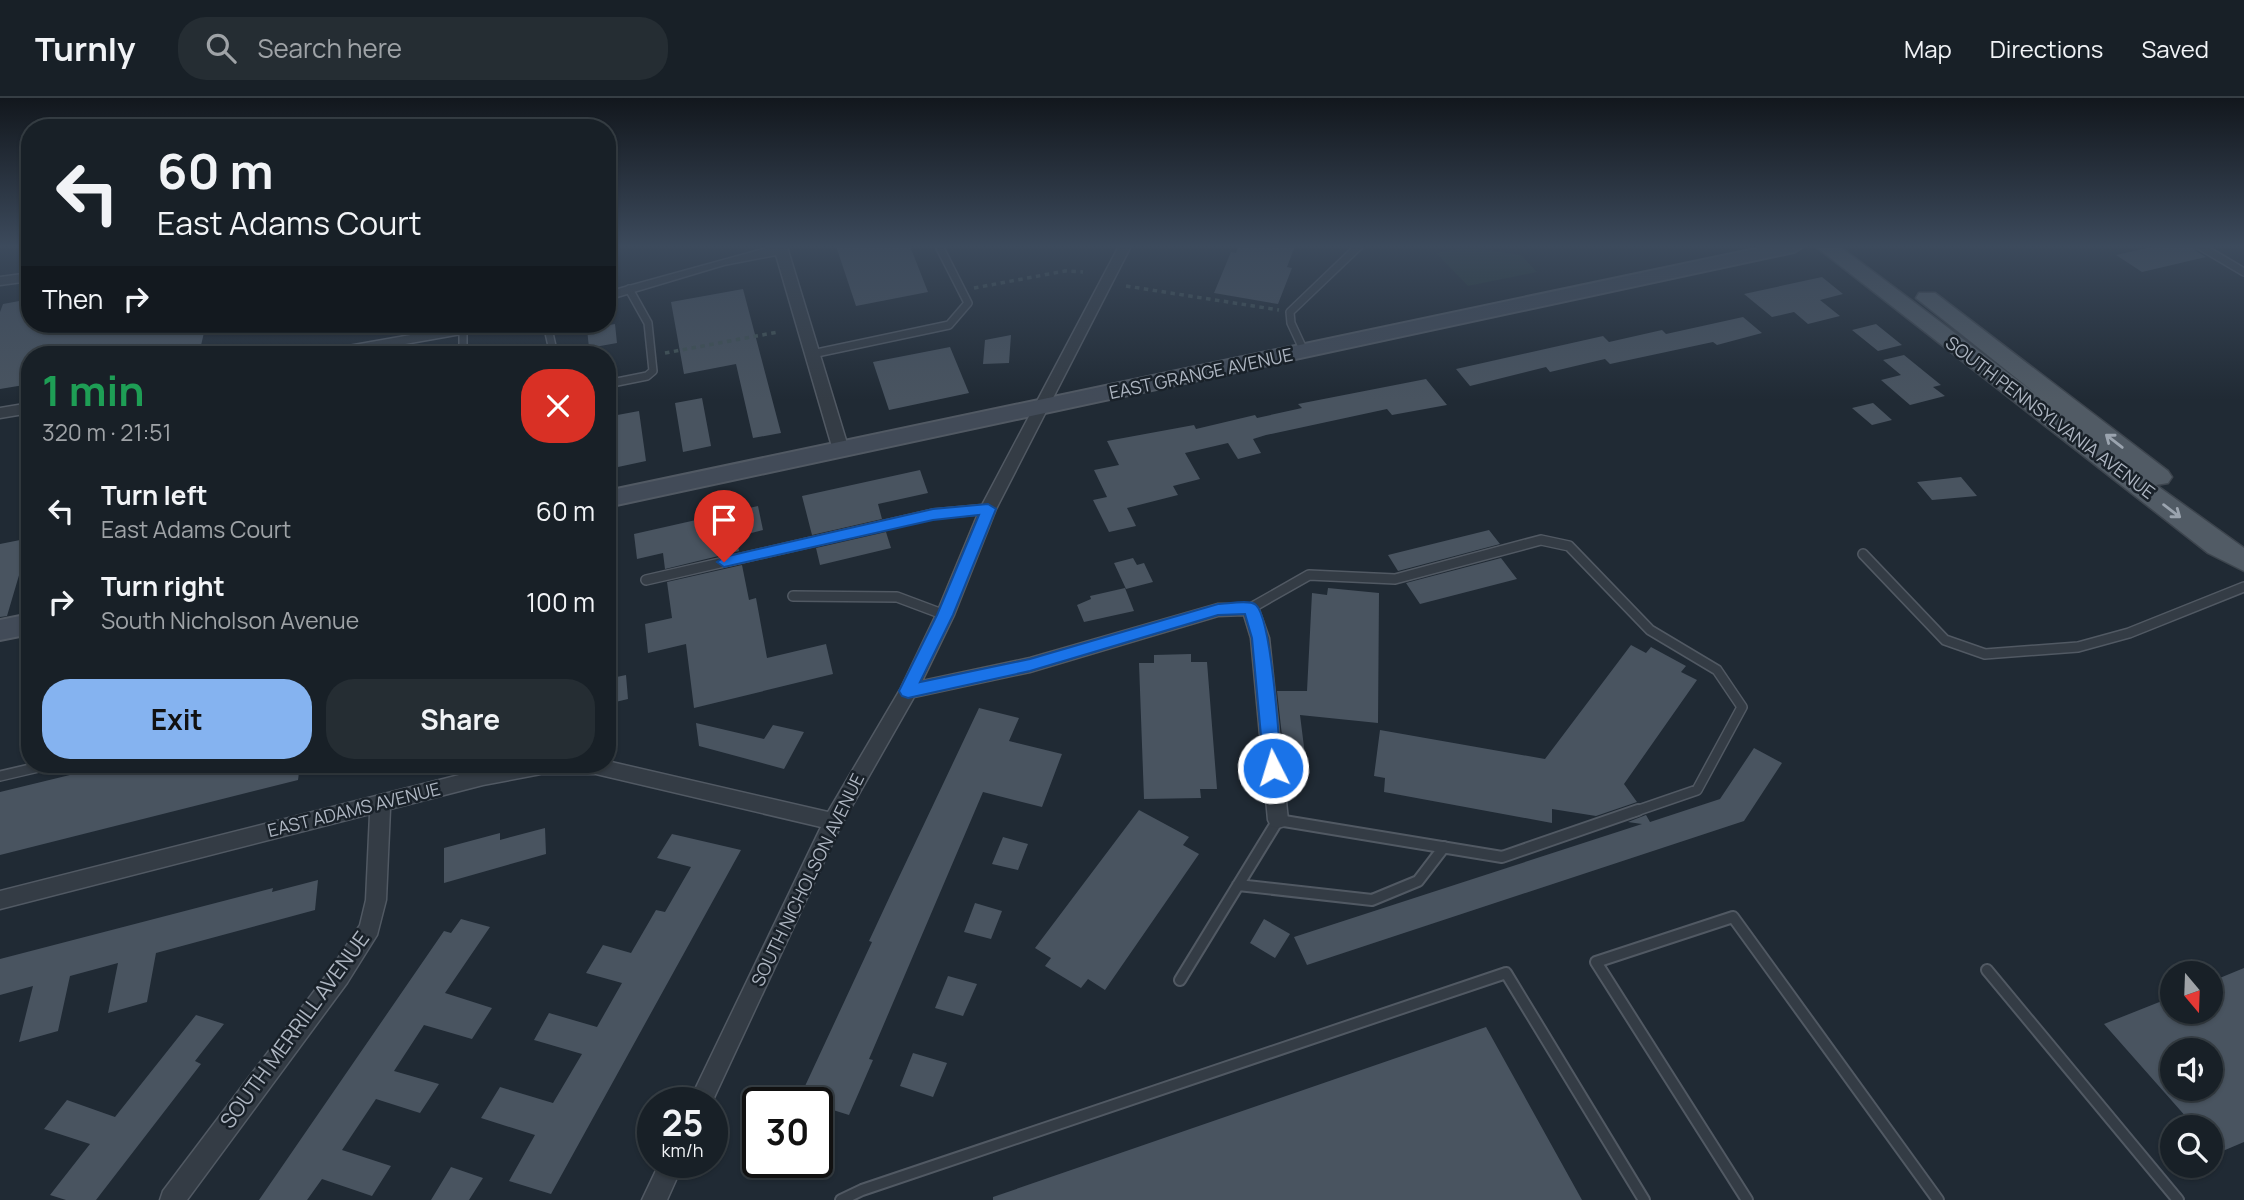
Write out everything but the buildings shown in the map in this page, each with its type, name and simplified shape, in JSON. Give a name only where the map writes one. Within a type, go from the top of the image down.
[{"type":"main road","name":"SOUTH PENNSYLVANIA AVENUE","points":[[1893,297],[2110,465],[2218,546],[2244,561]]},
{"type":"main road","name":"SOUTH PENNSYLVANIA AVENUE","points":[[1926,297],[2086,419],[2244,545]]},
{"type":"street","points":[[795,297],[841,450]]},
{"type":"street","name":"SOUTH NICHOLSON AVENUE","points":[[707,1087],[833,822],[908,691],[945,615],[988,509],[1098,297]]},
{"type":"street","name":"EAST GRANGE AVENUE","points":[[616,497],[1554,297]]},
{"type":"street","points":[[371,346],[446,333]]},
{"type":"street","points":[[0,413],[21,410]]},
{"type":"street","points":[[908,691],[1030,665],[1218,610],[1251,608],[1260,638],[1278,820]]},
{"type":"street","points":[[0,630],[21,626]]},
{"type":"street","name":"EAST ADAMS AVENUE","points":[[616,771],[833,822]]},
{"type":"street","name":"EAST ADAMS AVENUE","points":[[0,900],[504,773]]},
{"type":"street","name":"SOUTH MERRILL AVENUE","points":[[172,1200],[339,976],[370,928],[376,900],[380,804]]},
{"type":"street","points":[[654,1200],[664,1178]]},
{"type":"lane","points":[[616,382],[651,374],[653,371],[648,323],[634,297]]},
{"type":"lane","points":[[812,354],[949,325],[968,303],[965,297]]},
{"type":"lane","points":[[1304,351],[1291,323],[1290,312],[1305,297]]},
{"type":"lane","points":[[646,580],[933,514],[988,509]]},
{"type":"lane","points":[[1180,980],[1278,820],[1502,857],[1697,790],[1742,707],[1717,670],[1650,630],[1569,546],[1541,540],[1395,579],[1309,575],[1251,608]]},
{"type":"lane","points":[[1863,554],[1945,640],[1985,654],[2078,647],[2129,633],[2244,587]]},
{"type":"lane","points":[[793,596],[897,597],[945,615]]},
{"type":"lane","points":[[0,776],[21,771]]},
{"type":"lane","points":[[1238,886],[1372,900],[1418,881],[1444,847]]},
{"type":"lane","points":[[1747,1200],[1597,962],[1733,917],[1938,1200]]},
{"type":"lane","points":[[1987,970],[2178,1200]]},
{"type":"lane","points":[[841,1200],[862,1190],[1506,973],[1644,1200]]},
{"type":"path","points":[[1198,297],[1290,312]]},
{"type":"path","points":[[652,355],[778,331]]},
{"type":"route","points":[[724,562],[933,514],[988,509],[945,615],[908,691],[1030,665],[1218,610],[1251,608],[1260,638],[1273,768]]}]
